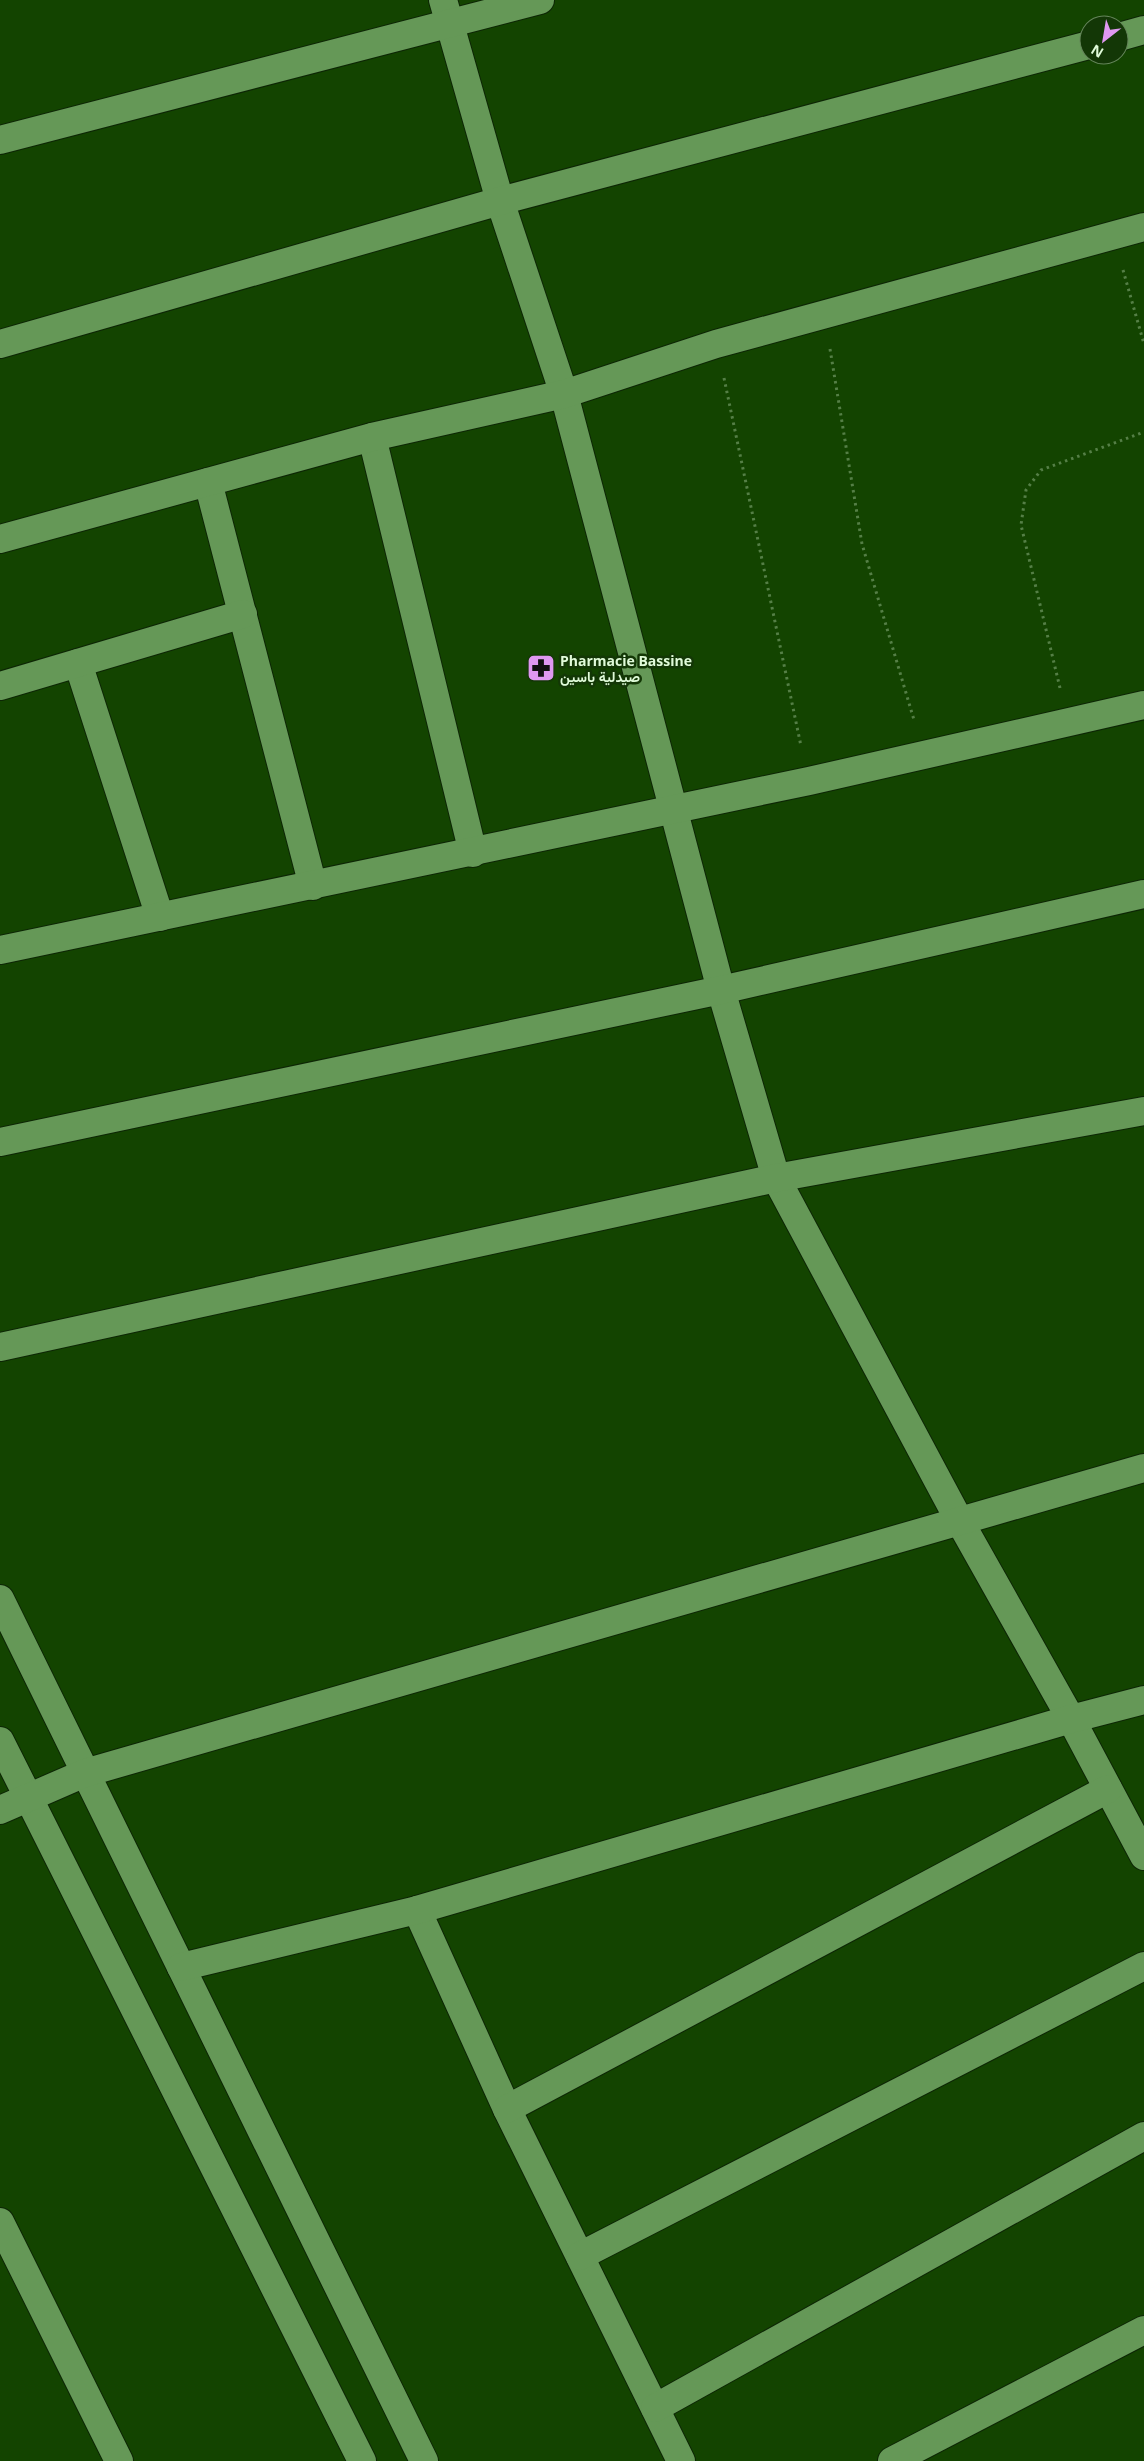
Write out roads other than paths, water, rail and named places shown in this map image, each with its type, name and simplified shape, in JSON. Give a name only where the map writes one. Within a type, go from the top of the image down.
[{"type":"street","points":[[0,140],[445,12],[540,0]]},
{"type":"street","points":[[445,12],[500,200],[564,394],[720,990],[776,1178],[959,1520],[1071,1719],[1144,1856]]},
{"type":"street","points":[[1129,34],[1144,30]]},
{"type":"street","points":[[0,344],[500,200],[1079,48]]},
{"type":"street","points":[[0,539],[372,437],[564,394],[716,344],[1144,227]]},
{"type":"street","points":[[372,437],[472,853]]},
{"type":"street","points":[[208,482],[313,886]]},
{"type":"street","points":[[0,686],[243,614]]},
{"type":"street","points":[[78,663],[160,917]]},
{"type":"street","points":[[0,950],[472,853],[809,781],[1144,705]]},
{"type":"street","points":[[0,1142],[720,990],[1144,894]]},
{"type":"street","points":[[0,1346],[776,1178],[1144,1111]]},
{"type":"street","points":[[0,1810],[85,1774],[1144,1468]]},
{"type":"street","points":[[0,1599],[424,2461]]},
{"type":"street","points":[[181,1967],[417,1910],[1071,1719],[1144,1700]]},
{"type":"street","points":[[0,1740],[362,2461]]},
{"type":"street","points":[[507,2109],[1108,1789]]},
{"type":"street","points":[[417,1910],[507,2109],[681,2461]]},
{"type":"street","points":[[580,2256],[1144,1966]]},
{"type":"street","points":[[655,2408],[1144,2136]]},
{"type":"street","points":[[0,2222],[120,2461]]},
{"type":"street","points":[[892,2461],[1144,2330]]},
{"type":"place","name":"Pharmacie Bassine صيدلية باسين","points":[[541,668]]}]
